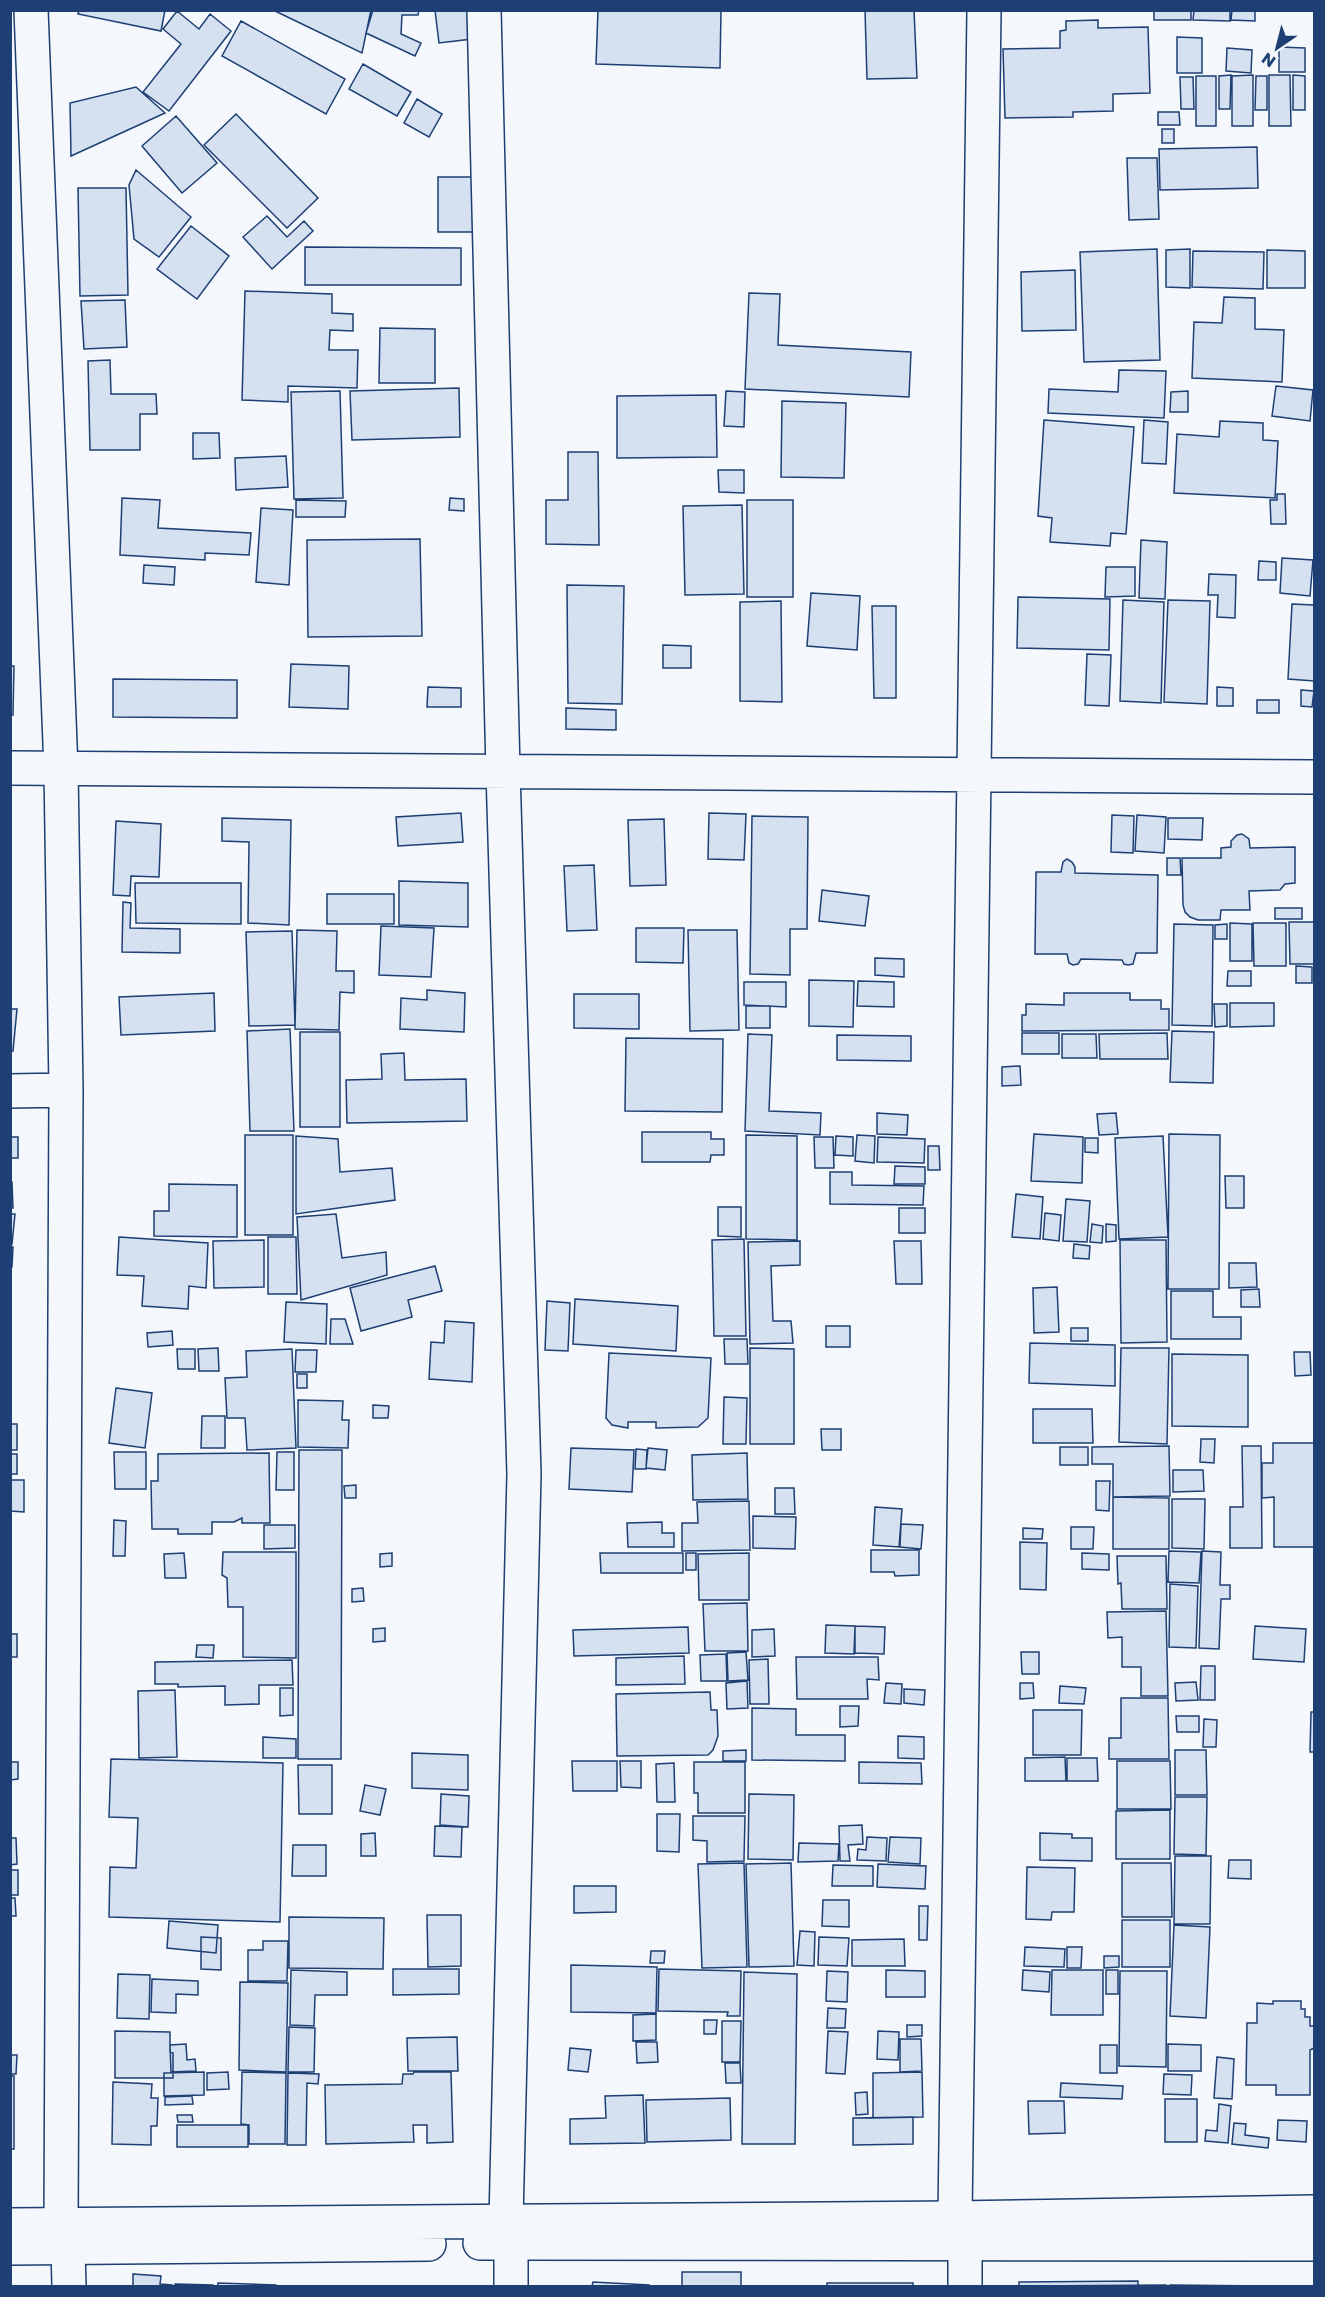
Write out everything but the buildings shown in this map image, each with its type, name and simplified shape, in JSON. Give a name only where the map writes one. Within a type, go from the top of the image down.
[{"type":"street","points":[[31,10],[61,769],[66,1090],[64,2236],[69,2286]]},
{"type":"street","points":[[484,10],[524,1474],[509,2231],[510,2286]]},
{"type":"street","points":[[965,2286],[960,2231],[984,10]]},
{"type":"street","points":[[10,768],[1314,777]]},
{"type":"street","points":[[10,1091],[66,1090]]},
{"type":"street","points":[[960,2231],[1314,2212]]},
{"type":"street","points":[[10,2225],[64,2236]]},
{"type":"street","points":[[10,2248],[64,2236],[509,2231],[960,2231],[1314,2244]]}]
